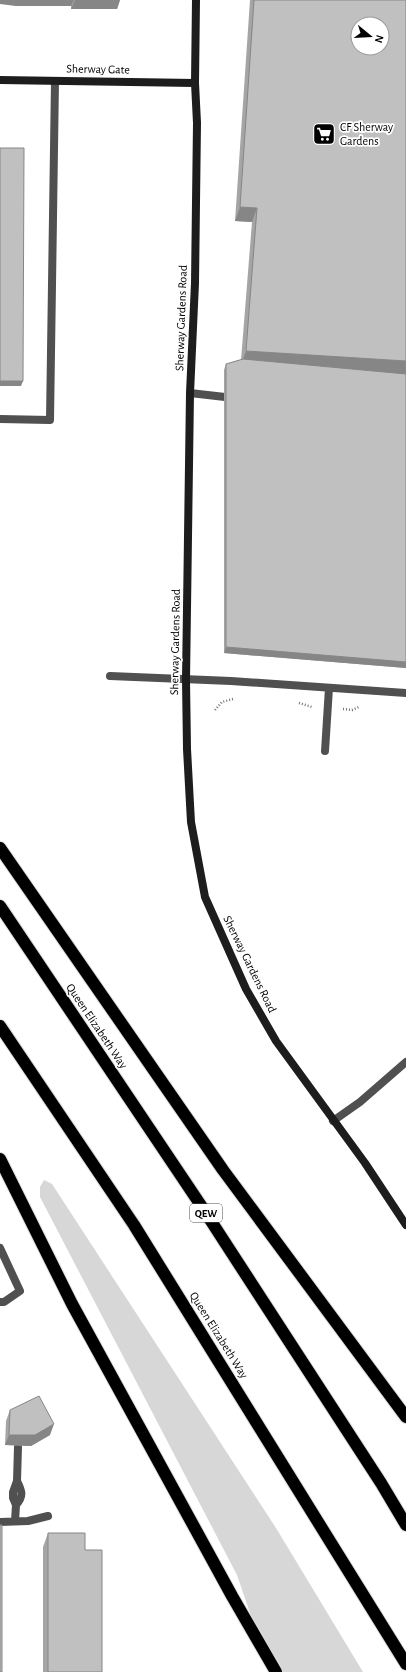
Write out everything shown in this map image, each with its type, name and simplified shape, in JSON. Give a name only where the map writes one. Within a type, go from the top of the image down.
[{"type":"highway","points":[[0,848],[223,1170],[406,1417]]},
{"type":"highway","name":"Queen Elizabeth Way","points":[[0,906],[200,1204],[382,1483],[406,1525]]},
{"type":"highway","name":"Queen Elizabeth Way","points":[[0,1026],[134,1225],[406,1664]]},
{"type":"highway","points":[[0,1159],[72,1304],[224,1582],[276,1672]]},
{"type":"street","name":"Sherway Gardens Road","points":[[196,0],[195,83],[197,123],[195,283],[190,393],[186,680],[187,749],[191,822],[205,897],[246,989],[276,1041],[365,1164],[406,1225]]},
{"type":"street","name":"Sherway Gate","points":[[0,80],[195,83]]},
{"type":"lane","points":[[0,419],[50,420],[55,81]]},
{"type":"lane","points":[[190,393],[224,396]]},
{"type":"lane","points":[[110,676],[232,681],[406,693]]},
{"type":"lane","points":[[325,752],[328,688]]},
{"type":"lane","points":[[333,1121],[360,1102],[406,1062]]},
{"type":"lane","points":[[0,1248],[20,1291],[4,1302],[0,1302]]},
{"type":"lane","points":[[15,1521],[16,1505],[13,1498],[13,1492],[17,1481],[18,1447]]},
{"type":"lane","points":[[0,1522],[28,1521],[48,1516]]},
{"type":"path","points":[[215,710],[222,702],[230,699],[238,699]]},
{"type":"path","points":[[298,702],[307,706],[352,710],[364,707]]},
{"type":"shaded area","points":[[44,1180],[52,1184],[276,1528],[363,1672],[270,1672],[237,1575],[40,1197],[40,1187]]},
{"type":"building","name":"CF Sherway Gardens","points":[[254,0],[406,0],[406,361],[246,351],[257,208],[240,207]]},
{"type":"building","points":[[0,148],[24,148],[23,381],[0,381]]},
{"type":"building","points":[[243,359],[406,374],[406,662],[226,647],[226,364]]},
{"type":"building","points":[[39,1396],[54,1424],[35,1435],[9,1435],[10,1410]]},
{"type":"building","points":[[0,1525],[2,1525],[2,1672],[0,1672]]},
{"type":"building","points":[[48,1533],[85,1533],[85,1550],[102,1550],[102,1672],[48,1672]]},
{"type":"place","name":"CF Sherway Gardens","points":[[324,134]]}]
